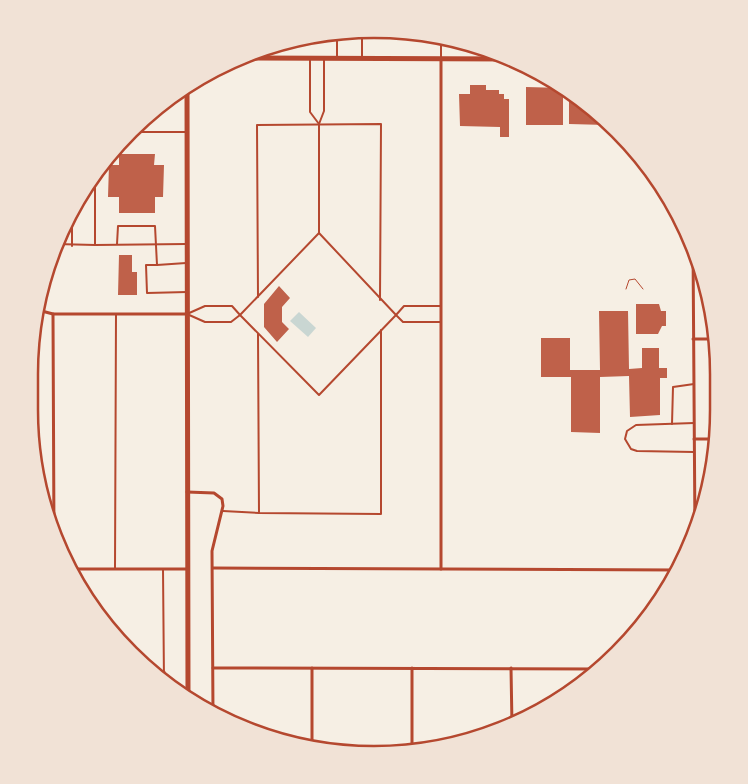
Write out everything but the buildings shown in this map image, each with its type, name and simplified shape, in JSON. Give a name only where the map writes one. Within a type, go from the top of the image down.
[{"type":"main road","points":[[261,58],[492,59]]},
{"type":"main road","points":[[187,94],[188,691]]},
{"type":"street","points":[[441,59],[441,569]]},
{"type":"street","points":[[693,266],[695,512]]},
{"type":"street","points":[[43,311],[53,314],[187,314]]},
{"type":"street","points":[[53,314],[54,514]]},
{"type":"street","points":[[693,339],[709,339]]},
{"type":"street","points":[[694,439],[709,439]]},
{"type":"street","points":[[187,492],[214,493],[222,499],[223,511],[213,544],[213,705]]},
{"type":"street","points":[[213,568],[670,570]]},
{"type":"street","points":[[78,569],[188,569]]},
{"type":"street","points":[[213,668],[589,669]]},
{"type":"street","points":[[312,668],[312,741]]},
{"type":"street","points":[[412,668],[412,745]]},
{"type":"street","points":[[512,668],[512,717]]},
{"type":"lane","points":[[362,38],[362,58]]},
{"type":"lane","points":[[336,58],[337,39]]},
{"type":"lane","points":[[441,44],[441,59]]},
{"type":"lane","points":[[310,59],[310,112],[319,124]]},
{"type":"lane","points":[[324,59],[324,111],[319,124],[319,233],[380,300],[403,322],[441,322]]},
{"type":"lane","points":[[258,297],[257,124],[380,124],[380,300]]},
{"type":"lane","points":[[140,132],[186,132]]},
{"type":"lane","points":[[95,186],[95,245]]},
{"type":"lane","points":[[72,225],[72,246]]},
{"type":"lane","points":[[117,244],[118,226],[155,226],[157,265]]},
{"type":"lane","points":[[187,314],[205,322],[231,322],[258,297],[319,233]]},
{"type":"lane","points":[[63,245],[186,244]]},
{"type":"lane","points":[[186,263],[146,265],[147,293],[186,292]]},
{"type":"lane","points":[[187,314],[205,306],[232,306],[319,395],[404,306],[441,306]]},
{"type":"lane","points":[[115,569],[116,314]]},
{"type":"lane","points":[[223,511],[381,514],[381,330]]},
{"type":"lane","points":[[258,334],[259,513]]},
{"type":"lane","points":[[672,424],[673,387],[694,384]]},
{"type":"lane","points":[[694,423],[631,427],[625,439],[631,449],[637,451],[694,452]]},
{"type":"lane","points":[[163,569],[164,672]]},
{"type":"path","points":[[626,289],[629,280],[635,279],[642,289]]},
{"type":"shaded area","points":[[299,312],[316,328],[308,337],[290,321]]}]
